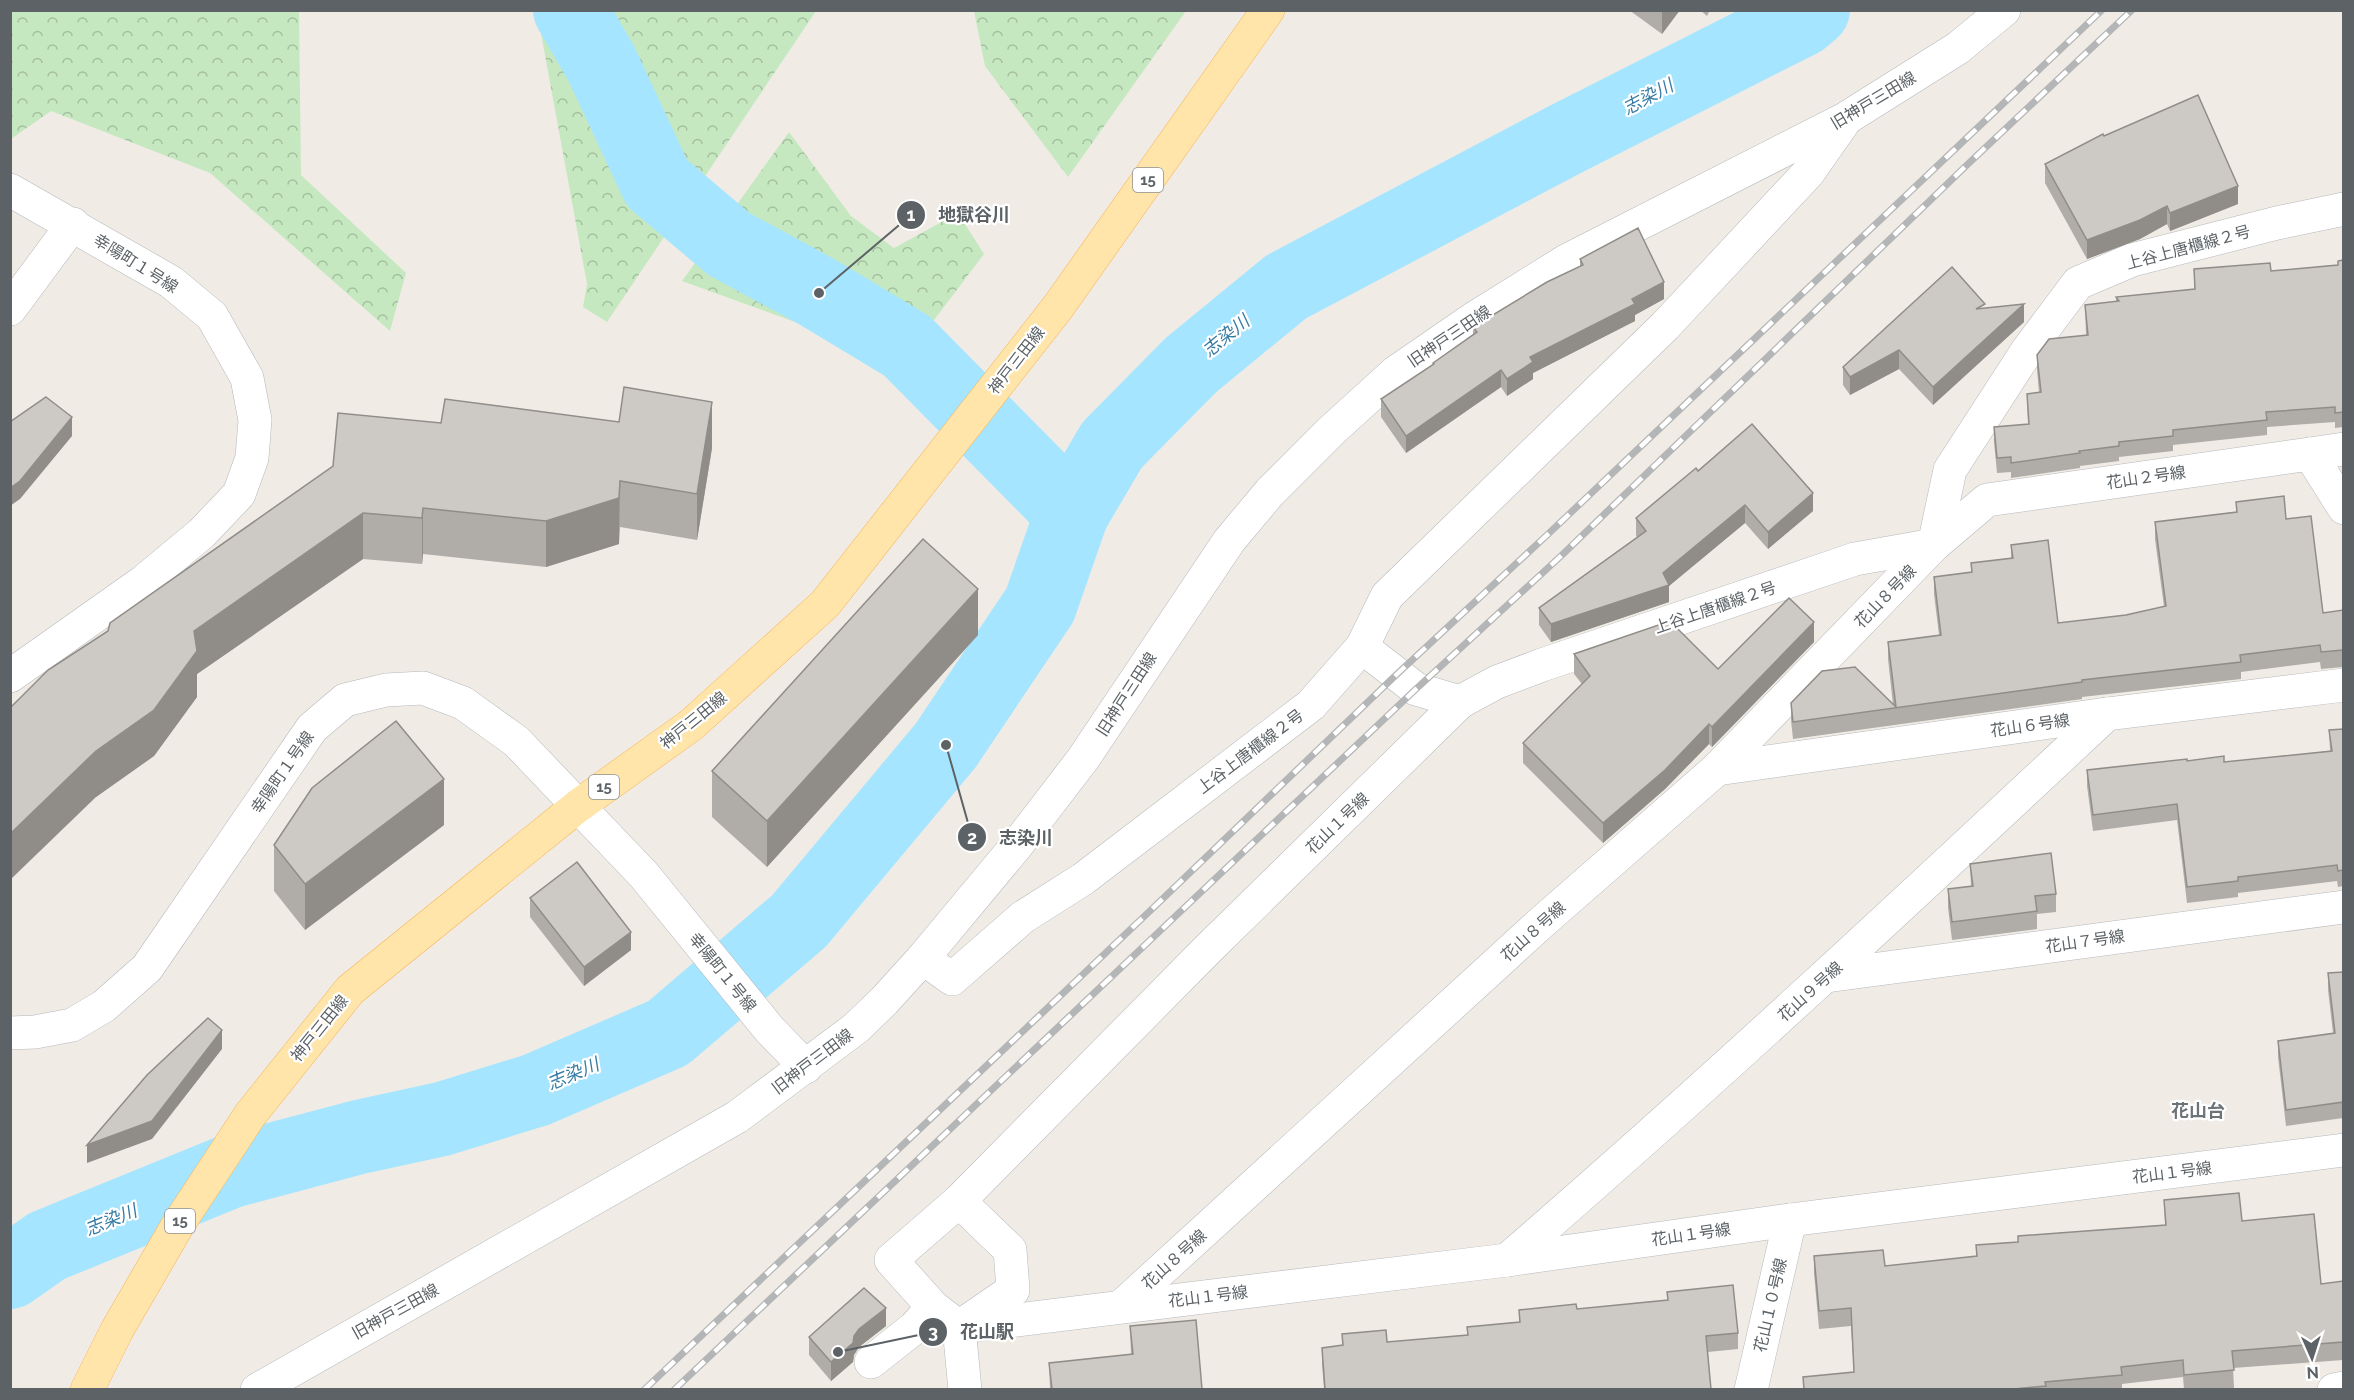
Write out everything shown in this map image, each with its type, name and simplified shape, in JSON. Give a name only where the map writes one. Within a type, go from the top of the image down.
[{"type":"main road","name":"神戸三田線","points":[[87,1389],[117,1330],[178,1223],[250,1115],[350,990],[578,806],[691,725],[825,604],[1058,306],[1268,10]]},
{"type":"street","name":"旧神戸三田線","points":[[256,1389],[737,1117],[856,1028],[923,958],[1017,845],[1083,759],[1192,592],[1229,541],[1270,492],[1331,431],[1396,372],[1473,319],[1566,261],[1845,119],[1958,48],[2004,10]]},
{"type":"street","points":[[1460,702],[1416,689],[1362,647],[1387,596],[1665,326],[1808,173],[1845,119]]},
{"type":"street","name":"幸陽町１号線","points":[[10,190],[171,282],[212,316],[247,378],[255,420],[252,458],[238,494],[202,533],[143,582],[10,676]]},
{"type":"street","name":"上谷上唐櫃線２号","points":[[1460,702],[1497,682],[1524,672],[1855,559],[1934,545],[1950,470],[2027,351],[2078,283],[2132,260],[2277,223],[2343,209]]},
{"type":"street","points":[[10,309],[73,224]]},
{"type":"street","name":"花山２号線","points":[[1934,545],[1987,500],[2343,449]]},
{"type":"street","points":[[2310,454],[2343,508]]},
{"type":"street","name":"花山８号線","points":[[1122,1306],[1542,922],[1717,770],[1934,545]]},
{"type":"street","name":"上谷上唐櫃線２号","points":[[923,958],[952,980],[1023,917],[1083,879],[1311,705],[1362,647]]},
{"type":"street","name":"花山６号線","points":[[1717,770],[2107,714],[2343,685]]},
{"type":"street","name":"幸陽町１号線","points":[[10,1033],[34,1032],[72,1025],[104,1006],[147,968],[312,728],[345,700],[386,690],[423,688],[463,703],[516,741],[644,875],[770,1030],[806,1067]]},
{"type":"street","name":"花山１号線","points":[[1460,702],[1207,950],[958,1201],[891,1260],[933,1307],[959,1327],[1507,1260],[1790,1220],[2343,1150]]},
{"type":"street","name":"花山９号線","points":[[1507,1260],[1641,1144],[1826,976],[2107,714]]},
{"type":"street","name":"花山７号線","points":[[1826,976],[2343,907]]},
{"type":"street","points":[[958,1201],[1010,1250],[1012,1290],[959,1327],[965,1389]]},
{"type":"street","name":"花山１０号線","points":[[1751,1389],[1790,1220]]},
{"type":"street","points":[[871,1362],[914,1328],[933,1307]]},
{"type":"street","points":[[2334,1389],[2343,1388]]},
{"type":"green space","points":[[11,10],[299,11],[301,175],[406,273],[390,331],[210,173],[51,111],[11,139]]},
{"type":"green space","points":[[974,10],[1186,11],[1068,177],[985,66]]},
{"type":"green space","points":[[534,11],[816,11],[607,322],[583,307],[587,284],[538,17]]},
{"type":"green space","points":[[789,132],[851,216],[894,248],[958,213],[984,254],[903,361],[682,281]]},
{"type":"building","points":[[2198,95],[2238,186],[2170,213],[2167,206],[2140,220],[2087,240],[2045,164],[2103,134],[2104,136]]},
{"type":"building","points":[[1638,228],[1664,282],[1632,299],[1635,304],[1530,357],[1533,362],[1507,379],[1501,370],[1406,436],[1381,399],[1477,332],[1473,327],[1547,282],[1583,265],[1580,259]]},
{"type":"building","points":[[2343,260],[2343,412],[2335,413],[2335,407],[2266,412],[2267,420],[2173,430],[2173,436],[2119,442],[2119,446],[2079,451],[2080,453],[2011,463],[2011,457],[1997,458],[1994,427],[2029,424],[2027,394],[2041,392],[2037,355],[2049,339],[2088,335],[2085,305],[2119,301],[2116,297],[2195,289],[2194,269],[2270,263],[2271,271],[2338,265],[2338,261]]},
{"type":"building","points":[[1952,267],[1985,304],[1976,309],[2024,304],[1933,387],[1899,350],[1850,377],[1843,367]]},
{"type":"building","points":[[624,387],[712,402],[697,494],[620,481],[619,498],[546,521],[423,508],[422,518],[363,513],[194,631],[197,651],[154,710],[96,751],[10,834],[10,708],[48,670],[108,631],[110,623],[333,466],[338,413],[441,423],[445,399],[619,422]]},
{"type":"building","points":[[46,397],[72,417],[20,481],[10,488],[10,422]]},
{"type":"building","points":[[1752,424],[1813,493],[1768,532],[1745,505],[1663,573],[1669,585],[1551,624],[1539,608],[1646,531],[1636,518],[1696,468],[1698,471]]},
{"type":"building","points":[[2284,496],[2286,519],[2311,516],[2323,613],[2343,610],[2343,650],[2321,652],[2320,645],[2240,655],[2241,662],[2082,680],[2082,682],[1793,722],[1791,703],[1822,671],[1855,667],[1896,707],[1888,642],[1941,635],[1934,577],[1972,572],[1971,563],[2013,558],[2011,545],[2048,540],[2058,623],[2126,615],[2166,606],[2155,522],[2237,512],[2236,502]]},
{"type":"building","points":[[923,539],[978,589],[767,821],[712,771]]},
{"type":"building","points":[[1789,598],[1814,622],[1712,727],[1709,724],[1665,770],[1603,823],[1523,743],[1590,676],[1574,654],[1670,621],[1718,669]]},
{"type":"building","points":[[396,721],[444,779],[305,884],[274,845],[312,788]]},
{"type":"building","points":[[2343,729],[2343,870],[2338,871],[2337,865],[2238,877],[2238,881],[2187,887],[2177,804],[2093,815],[2087,770],[2224,756],[2224,762],[2332,751],[2329,730]]},
{"type":"building","points":[[2051,853],[2056,894],[2035,896],[2037,911],[1952,922],[1948,889],[1973,886],[1970,864]]},
{"type":"building","points":[[577,862],[631,932],[584,967],[530,898]]},
{"type":"building","points":[[2343,972],[2343,1102],[2286,1110],[2278,1041],[2335,1033],[2328,973]]},
{"type":"building","points":[[208,1018],[222,1030],[152,1121],[87,1145],[147,1075]]},
{"type":"building","points":[[2239,1193],[2242,1221],[2314,1214],[2321,1284],[2343,1281],[2343,1342],[2232,1351],[2234,1370],[2184,1375],[2183,1360],[2121,1367],[2122,1375],[2045,1382],[2046,1386],[2014,1389],[1804,1389],[1803,1377],[1854,1372],[1851,1308],[1819,1311],[1814,1256],[1883,1250],[1885,1266],[1977,1256],[1976,1245],[2018,1242],[2018,1236],[2166,1225],[2164,1200]]},
{"type":"building","points":[[1733,1285],[1738,1333],[1706,1336],[1711,1389],[1325,1389],[1322,1348],[1343,1345],[1342,1334],[1386,1330],[1387,1342],[1468,1335],[1467,1327],[1520,1322],[1519,1310],[1576,1304],[1577,1309],[1668,1300],[1667,1292]]},
{"type":"building","points":[[864,1288],[886,1308],[859,1329],[854,1336],[853,1343],[831,1362],[809,1337]]},
{"type":"building","points":[[1196,1320],[1202,1389],[1052,1389],[1049,1363],[1133,1354],[1130,1326]]},
{"type":"waterway","points":[[570,10],[601,63],[657,183],[729,244],[819,293],[907,346],[1072,513]]},
{"type":"waterway","name":"志染川","points":[[10,1272],[47,1246],[231,1171],[359,1137],[442,1119],[536,1090],[668,1033],[799,921],[946,745],[1040,605],[1072,513],[1112,445],[1191,365],[1286,287],[1566,139],[1801,20],[1813,10]]},
{"type":"railway","points":[[644,1390],[1396,675],[2102,10]]},
{"type":"railway","points":[[674,1390],[1416,689],[1562,555],[1969,163],[2132,10]]},
{"type":"place","name":"地獄谷川","points":[[819,293]]},
{"type":"place","name":"志染川","points":[[946,745]]},
{"type":"place","name":"花山駅","points":[[838,1352]]},
{"type":"district","name":"花山台","points":[[2198,1111]]}]
